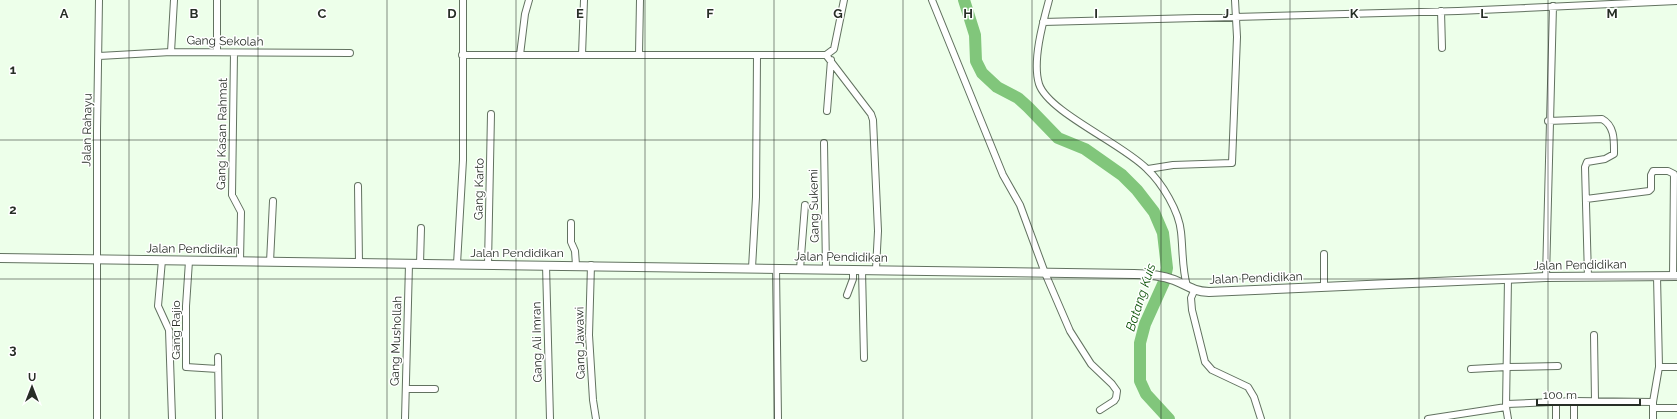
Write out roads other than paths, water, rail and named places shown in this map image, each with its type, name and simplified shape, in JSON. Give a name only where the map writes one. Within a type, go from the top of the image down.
[{"type":"main road","name":"Jalan Pendidikan","points":[[4,258],[776,268],[853,270],[862,273],[876,269],[1156,275],[1174,280],[1191,289],[1228,292],[1508,278],[1675,276]]},
{"type":"street","name":"Jalan Rahayu","points":[[97,419],[97,130],[99,0]]},
{"type":"street","points":[[172,52],[174,0]]},
{"type":"street","points":[[217,0],[217,52]]},
{"type":"street","points":[[457,264],[463,160],[463,0]]},
{"type":"street","points":[[520,55],[525,14],[529,0]]},
{"type":"street","points":[[582,55],[584,0]]},
{"type":"street","points":[[639,54],[640,0]]},
{"type":"street","points":[[827,111],[830,54],[844,0]]},
{"type":"street","points":[[932,0],[1003,175],[1020,205],[1045,273],[1074,340],[1091,364],[1112,384],[1116,391],[1116,398],[1114,401],[1100,410]]},
{"type":"street","points":[[1049,0],[1043,22],[1039,50],[1038,76],[1045,95],[1070,115],[1111,141],[1148,169],[1167,196],[1177,215],[1191,289],[1192,310],[1205,362],[1212,370],[1248,387],[1254,397],[1261,419]]},
{"type":"street","points":[[1148,169],[1173,165],[1232,163],[1237,18],[1235,0]]},
{"type":"street","points":[[1505,0],[1506,8]]},
{"type":"street","points":[[1043,22],[1237,18],[1677,1]]},
{"type":"street","points":[[1546,277],[1548,121],[1553,6]]},
{"type":"street","points":[[1441,11],[1442,48]]},
{"type":"street","name":"Gang Sekolah","points":[[99,56],[172,52],[350,53]]},
{"type":"street","name":"Gang Kasan Rahmat","points":[[234,53],[232,195],[241,212],[240,261]]},
{"type":"street","points":[[462,55],[830,54]]},
{"type":"street","points":[[830,54],[871,114],[873,120],[878,231],[876,269]]},
{"type":"street","points":[[752,268],[756,190],[757,55]]},
{"type":"street","name":"Gang Karto","points":[[488,264],[491,114]]},
{"type":"street","points":[[1548,121],[1602,119],[1607,122],[1612,131],[1614,154],[1605,159],[1587,162],[1585,167],[1588,277]]},
{"type":"street","name":"Gang Sukemi","points":[[824,143],[826,269]]},
{"type":"street","points":[[1586,199],[1649,191],[1651,189],[1651,175],[1653,171],[1668,171],[1674,174],[1675,276]]},
{"type":"street","points":[[358,186],[359,263]]},
{"type":"street","points":[[270,262],[273,201]]},
{"type":"street","points":[[800,269],[805,205]]},
{"type":"street","points":[[571,222],[571,242],[575,251],[576,265]]},
{"type":"street","points":[[420,264],[421,228]]},
{"type":"street","points":[[1324,254],[1324,287]]},
{"type":"street","points":[[162,260],[158,306],[169,330],[172,419]]},
{"type":"street","name":"Gang Rajio","points":[[190,261],[186,306],[186,366],[218,369]]},
{"type":"street","name":"Gang Mushollah","points":[[405,419],[409,264]]},
{"type":"street","name":"Gang Ali Imran","points":[[546,265],[550,419]]},
{"type":"street","name":"Gang Jawawi","points":[[591,265],[589,335],[593,400],[596,419]]},
{"type":"street","points":[[776,268],[778,419]]},
{"type":"street","points":[[847,294],[853,279],[853,270]]},
{"type":"street","points":[[853,279],[862,273]]},
{"type":"street","points":[[862,273],[864,358]]},
{"type":"street","points":[[1653,419],[1653,405],[1659,367],[1657,276]]},
{"type":"street","points":[[1508,278],[1508,419]]},
{"type":"street","points":[[1594,335],[1595,401]]},
{"type":"street","points":[[218,357],[219,419]]},
{"type":"street","points":[[1471,369],[1507,366],[1558,366]]},
{"type":"street","points":[[1659,367],[1677,367]]},
{"type":"street","points":[[406,389],[435,389]]},
{"type":"street","points":[[1574,401],[1574,419]]},
{"type":"street","points":[[1428,419],[1507,406],[1574,401],[1595,401],[1677,408]]},
{"type":"street","points":[[1556,402],[1556,419]]},
{"type":"waterway","name":"Batang Kuis","points":[[964,0],[975,35],[976,61],[982,73],[997,87],[1018,98],[1058,138],[1085,149],[1122,175],[1137,190],[1154,212],[1163,233],[1167,268],[1164,282],[1145,324],[1140,343],[1140,381],[1146,394],[1169,419]]}]
